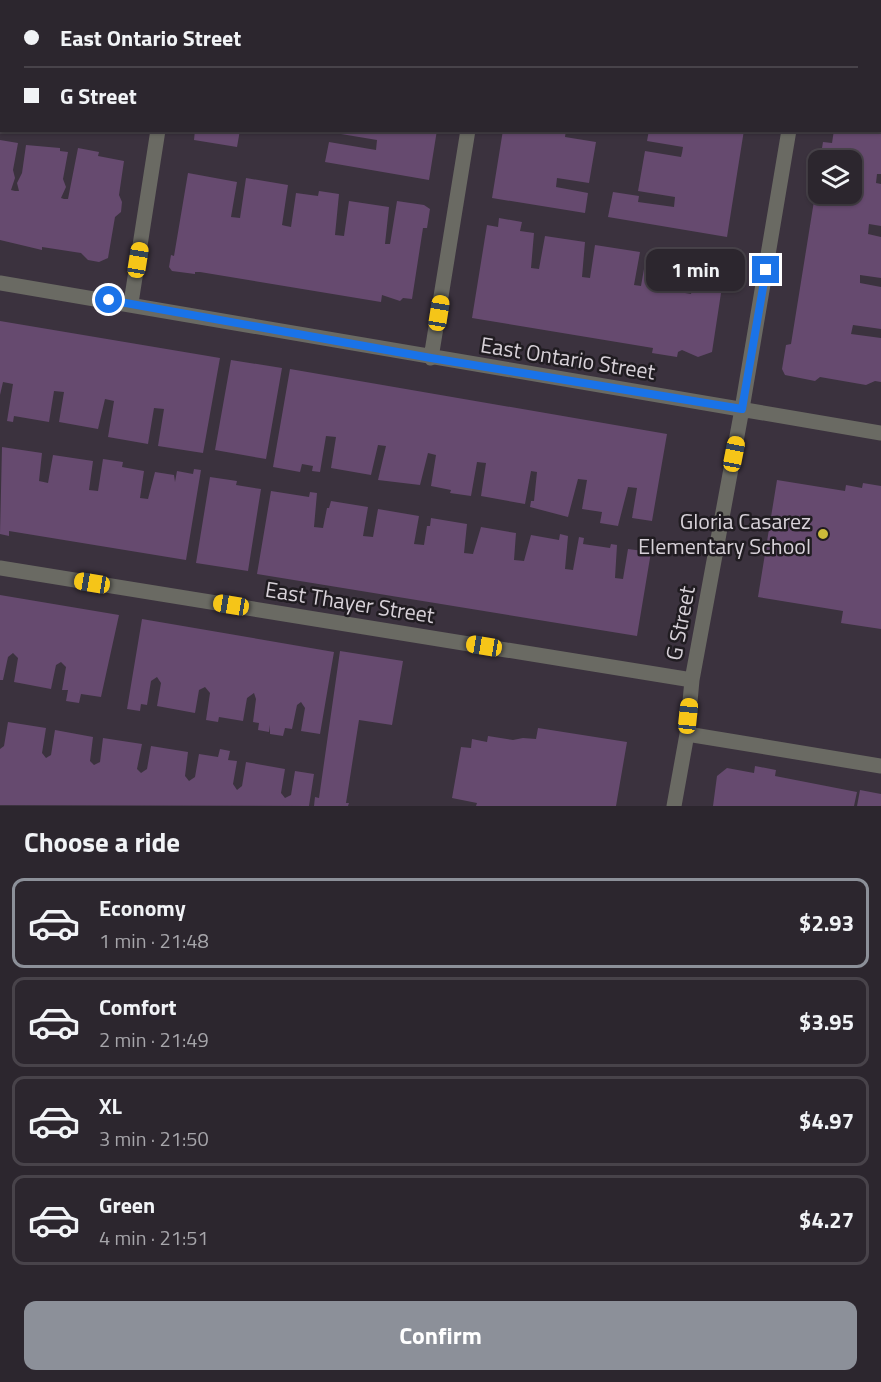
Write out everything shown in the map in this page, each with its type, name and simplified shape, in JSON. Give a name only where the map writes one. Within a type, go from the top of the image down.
[{"type":"street","points":[[131,303],[158,132]]},
{"type":"street","points":[[431,358],[468,132]]},
{"type":"street","name":"G Street","points":[[674,806],[687,734],[692,680],[742,409],[789,132]]},
{"type":"street","name":"East Ontario Street","points":[[0,283],[131,303],[431,358],[881,433]]},
{"type":"street","name":"East Thayer Street","points":[[0,568],[692,680]]},
{"type":"street","points":[[687,734],[881,766]]},
{"type":"building","points":[[195,132],[240,132],[237,147],[194,140]]},
{"type":"building","points":[[342,132],[437,132],[429,180],[325,162],[329,142],[376,150],[377,140],[341,134]]},
{"type":"building","points":[[503,132],[566,132],[565,137],[596,142],[589,183],[557,178],[556,187],[588,193],[585,213],[492,198]]},
{"type":"building","points":[[649,132],[744,132],[727,237],[608,217],[613,192],[639,196],[638,202],[674,207],[675,197],[638,191],[645,151],[681,157],[683,147],[647,141]]},
{"type":"building","points":[[834,132],[881,132],[881,174],[877,174],[876,183],[881,184],[881,226],[869,224],[868,234],[881,237],[881,278],[860,275],[860,283],[881,287],[881,329],[853,325],[851,334],[881,338],[881,382],[875,381],[866,385],[820,377],[815,381],[785,375],[782,369],[786,345],[791,344],[814,204],[862,204],[862,150],[822,150],[823,142],[832,143]]},
{"type":"building","points":[[0,140],[18,143],[13,170],[15,178],[11,190],[15,191],[19,191],[17,183],[22,173],[26,145],[60,148],[60,151],[68,152],[63,179],[66,187],[61,198],[64,199],[68,199],[78,148],[99,152],[98,156],[124,161],[119,195],[122,202],[121,212],[115,217],[108,258],[99,262],[88,260],[81,253],[42,247],[42,250],[0,240]]},
{"type":"building","points":[[188,173],[237,182],[231,217],[240,218],[246,178],[288,185],[282,225],[291,227],[296,193],[318,196],[319,191],[339,194],[335,235],[344,236],[349,201],[389,207],[385,244],[390,244],[397,201],[424,205],[430,209],[427,228],[423,228],[412,299],[403,298],[400,301],[382,295],[381,302],[200,272],[195,272],[195,274],[172,271],[169,267],[171,255],[174,256]]},
{"type":"building","points":[[499,218],[522,222],[520,231],[534,233],[531,268],[539,269],[545,236],[585,242],[582,277],[590,278],[595,245],[640,252],[634,285],[641,286],[647,252],[689,259],[685,293],[691,294],[696,274],[692,274],[694,260],[720,264],[719,277],[723,280],[712,352],[698,357],[682,350],[678,352],[677,357],[652,353],[653,348],[472,318],[487,225],[498,227]]},
{"type":"building","points":[[0,321],[220,358],[203,453],[158,446],[164,409],[154,408],[148,444],[108,437],[114,401],[105,399],[98,429],[59,422],[64,392],[54,391],[49,422],[14,416],[13,422],[7,421],[13,384],[3,382],[0,395]]},
{"type":"building","points":[[231,360],[282,368],[266,459],[215,450]]},
{"type":"building","points":[[290,369],[667,434],[652,521],[632,518],[637,488],[628,487],[618,526],[600,523],[602,512],[582,509],[587,480],[578,479],[568,517],[530,507],[531,501],[534,501],[537,472],[531,471],[525,504],[481,496],[486,463],[477,462],[471,496],[450,493],[451,490],[431,486],[436,455],[428,453],[420,485],[378,480],[386,446],[378,445],[371,475],[331,468],[336,437],[326,436],[320,472],[312,471],[313,466],[302,464],[300,472],[273,467]]},
{"type":"building","points":[[2,447],[42,453],[39,481],[48,483],[53,455],[93,461],[89,490],[98,491],[103,459],[123,462],[122,467],[144,471],[140,498],[148,499],[155,472],[174,475],[175,482],[177,471],[193,474],[194,469],[201,470],[186,560],[9,531],[9,536],[0,534]]},
{"type":"building","points":[[210,477],[237,481],[236,485],[261,489],[248,571],[196,563]]},
{"type":"building","points":[[777,480],[845,491],[846,485],[862,488],[863,483],[881,486],[881,629],[841,623],[843,611],[758,597]]},
{"type":"building","points":[[271,491],[309,497],[310,492],[317,493],[314,527],[323,528],[327,508],[331,501],[368,507],[363,536],[373,537],[378,509],[419,516],[414,544],[424,545],[427,526],[430,526],[431,518],[467,524],[464,553],[473,554],[481,527],[516,533],[514,560],[524,561],[531,535],[559,540],[560,534],[568,536],[565,569],[573,570],[579,537],[584,538],[583,544],[610,548],[611,544],[617,545],[615,578],[623,579],[628,549],[651,552],[637,636],[257,574]]},
{"type":"building","points":[[0,595],[119,615],[101,697],[81,694],[79,703],[66,701],[68,690],[62,690],[66,667],[61,662],[56,665],[51,689],[14,682],[18,658],[13,653],[8,657],[3,680],[0,680]]},
{"type":"building","points":[[142,619],[334,652],[320,734],[301,731],[305,708],[301,702],[297,705],[292,729],[285,728],[283,736],[270,734],[270,725],[269,732],[258,730],[259,723],[253,722],[256,699],[254,693],[247,698],[243,721],[219,717],[218,722],[206,720],[210,693],[205,687],[199,690],[195,713],[157,706],[161,683],[157,677],[151,681],[147,705],[141,704],[140,711],[127,709]]},
{"type":"building","points":[[340,651],[403,661],[392,725],[359,720],[346,803],[349,803],[348,806],[314,806],[315,797],[319,798]]},
{"type":"building","points":[[8,722],[46,728],[42,753],[46,758],[51,755],[55,730],[93,737],[90,761],[94,765],[100,762],[103,738],[142,744],[137,769],[141,773],[147,769],[151,746],[188,752],[185,776],[189,781],[195,777],[199,754],[218,757],[220,749],[230,751],[228,760],[237,761],[233,784],[237,790],[242,786],[246,762],[285,769],[281,793],[285,798],[291,795],[295,771],[314,774],[309,806],[0,805],[0,749],[4,746]]},
{"type":"building","points":[[538,728],[627,742],[616,806],[476,806],[477,803],[452,798],[461,747],[471,748],[472,739],[487,742],[488,736],[513,740],[536,739]]},
{"type":"building","points":[[755,766],[776,770],[775,776],[857,792],[854,806],[713,806],[717,776],[727,768],[754,773]]},
{"type":"building","points":[[860,790],[881,794],[881,806],[857,806]]},
{"type":"place","name":"Gloria Casarez Elementary School","points":[[823,534]]},
{"type":"route","points":[[109,300],[431,358],[742,409],[766,270]]}]
